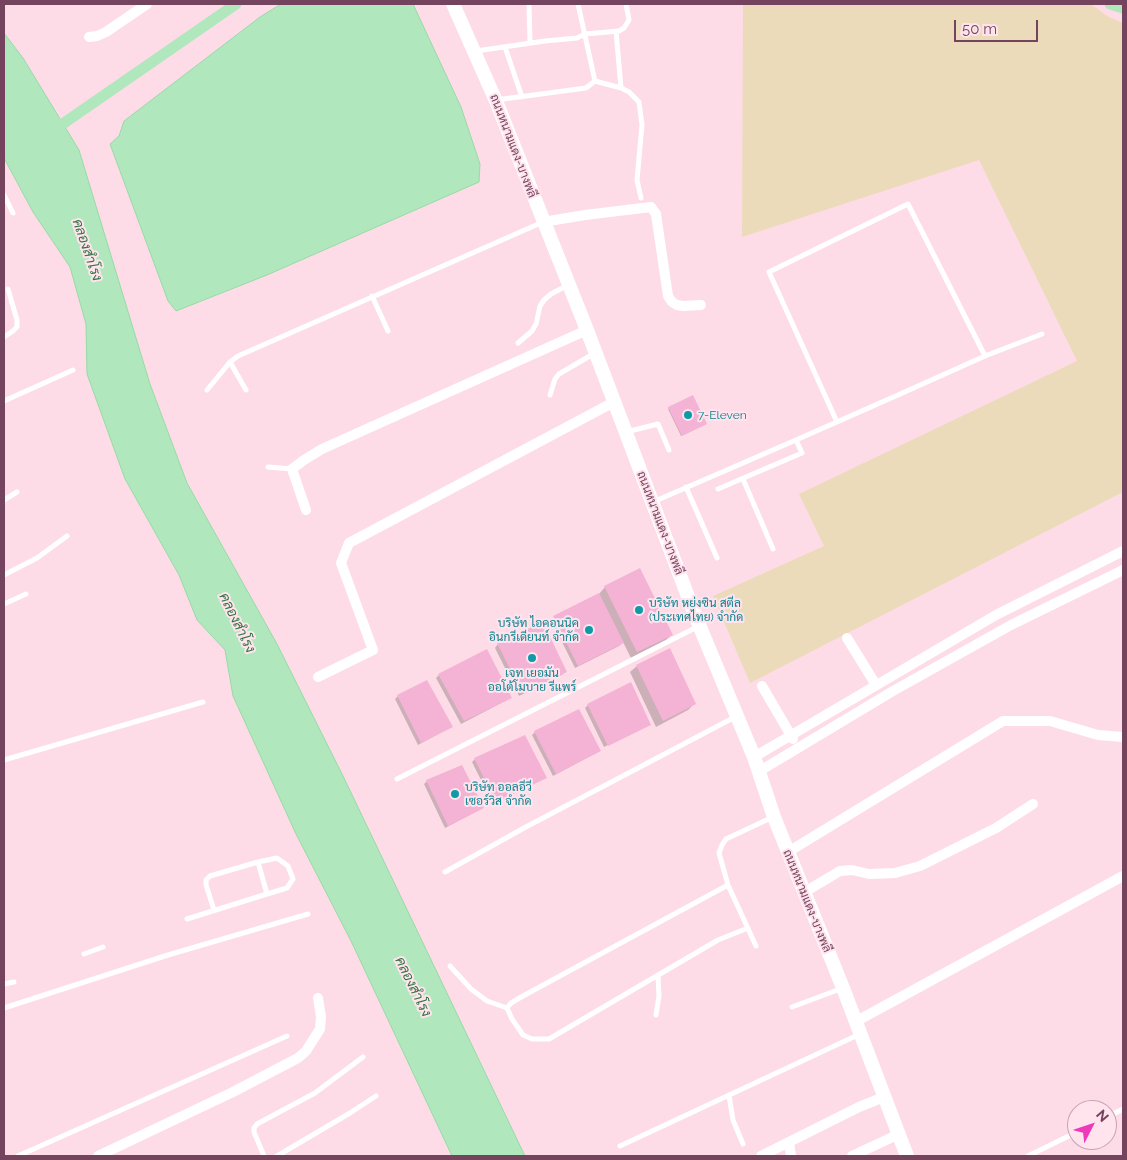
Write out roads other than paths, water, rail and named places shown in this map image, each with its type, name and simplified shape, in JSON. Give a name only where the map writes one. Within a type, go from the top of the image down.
[{"type":"main road","name":"ถนนหนามแดง-บางพลี","points":[[453,4],[496,100],[587,330],[700,626],[754,757],[774,817],[803,892],[843,988],[907,1156]]},
{"type":"street","points":[[89,37],[106,32],[147,4]]},
{"type":"street","points":[[543,222],[651,207],[656,214],[668,296],[677,305],[702,305]]},
{"type":"street","points":[[306,510],[292,469],[304,460],[322,449],[587,330]]},
{"type":"street","points":[[318,677],[373,650],[341,563],[349,543],[614,402]]},
{"type":"street","points":[[754,757],[996,614],[1123,551]]},
{"type":"street","points":[[758,772],[893,690],[1003,630],[1123,570]]},
{"type":"street","points":[[848,638],[876,685]]},
{"type":"street","points":[[762,686],[798,748]]},
{"type":"street","points":[[788,852],[1003,721],[1050,721],[1098,735],[1123,737]]},
{"type":"street","points":[[803,892],[840,871],[852,870],[868,874],[895,874],[920,866],[996,828],[1033,804]]},
{"type":"street","points":[[858,1028],[1123,876]]},
{"type":"street","points":[[98,1156],[233,1092],[298,1058],[306,1051],[320,1029],[321,1017],[318,998]]},
{"type":"street","points":[[761,1156],[884,1097]]},
{"type":"street","points":[[852,1156],[898,1134]]},
{"type":"street","points":[[789,1142],[791,1156]]},
{"type":"lane","points":[[529,4],[530,43]]},
{"type":"lane","points":[[578,4],[595,81]]},
{"type":"lane","points":[[475,52],[577,38],[585,34],[616,31],[624,28],[629,20],[626,4]]},
{"type":"lane","points":[[616,31],[622,88]]},
{"type":"lane","points":[[505,47],[522,97]]},
{"type":"lane","points":[[595,81],[622,88],[636,97],[639,102],[642,125],[637,180],[641,198]]},
{"type":"lane","points":[[496,100],[586,88],[595,81]]},
{"type":"lane","points":[[4,195],[13,213]]},
{"type":"lane","points":[[837,422],[769,272],[908,204],[985,356]]},
{"type":"lane","points":[[206,390],[230,362],[238,356],[543,222]]},
{"type":"lane","points":[[518,343],[532,331],[536,324],[540,306],[544,300],[568,285]]},
{"type":"lane","points":[[4,337],[13,332],[17,326],[8,289]]},
{"type":"lane","points":[[372,296],[388,331]]},
{"type":"lane","points":[[652,502],[985,356],[1042,334]]},
{"type":"lane","points":[[550,395],[555,379],[559,374],[595,353]]},
{"type":"lane","points":[[230,362],[246,390]]},
{"type":"lane","points":[[4,401],[73,370]]},
{"type":"lane","points":[[626,432],[658,424],[669,450]]},
{"type":"lane","points":[[718,489],[802,453],[796,440]]},
{"type":"lane","points":[[268,467],[292,469]]},
{"type":"lane","points":[[743,479],[774,549]]},
{"type":"lane","points":[[686,487],[717,558]]},
{"type":"lane","points":[[4,500],[17,492]]},
{"type":"lane","points":[[4,575],[37,558],[67,536]]},
{"type":"lane","points":[[4,604],[26,594]]},
{"type":"lane","points":[[397,779],[700,626]]},
{"type":"lane","points":[[4,760],[203,702]]},
{"type":"lane","points":[[445,872],[524,828],[737,716]]},
{"type":"lane","points":[[756,946],[728,885],[719,854],[726,839],[774,817]]},
{"type":"lane","points":[[186,919],[287,888],[293,879],[292,873],[288,866],[277,858],[210,876],[206,880],[206,886],[214,910]]},
{"type":"lane","points":[[258,862],[267,894]]},
{"type":"lane","points":[[507,1008],[511,1003],[523,996],[728,885]]},
{"type":"lane","points":[[4,1008],[168,955],[308,914]]},
{"type":"lane","points":[[450,966],[471,989],[487,1001],[507,1008],[512,1019],[523,1034],[532,1039],[549,1039],[718,940],[748,928]]},
{"type":"lane","points":[[84,954],[103,948]]},
{"type":"lane","points":[[656,1015],[658,976]]},
{"type":"lane","points":[[4,984],[14,982]]},
{"type":"lane","points":[[792,1007],[843,988]]},
{"type":"lane","points":[[620,1146],[729,1095],[858,1028]]},
{"type":"lane","points":[[18,1156],[287,1036]]},
{"type":"lane","points":[[264,1156],[254,1132],[257,1124],[315,1093],[363,1057]]},
{"type":"lane","points":[[729,1095],[733,1120],[743,1144]]},
{"type":"lane","points":[[276,1156],[376,1096]]},
{"type":"lane","points":[[1028,1156],[1067,1137]]},
{"type":"water","points":[[281,4],[413,4],[461,107],[480,164],[479,182],[267,275],[176,311],[168,301],[110,144],[119,136],[124,121],[260,17]]},
{"type":"water","name":"คลองสำโรง","points":[[4,33],[23,58],[79,150],[150,384],[187,483],[277,644],[344,778],[525,1156],[452,1156],[351,941],[296,834],[233,696],[225,650],[197,620],[179,575],[125,479],[87,374],[86,324],[70,267],[33,212],[4,158]]},
{"type":"waterway","points":[[51,132],[236,4]]},
{"type":"waterway","points":[[1110,4],[1123,8]]},
{"type":"place","name":"7-Eleven","points":[[688,415]]},
{"type":"place","name":"บริษัท หย่งซิน สตีล (ประเทศไทย) จํากัด","points":[[639,610]]},
{"type":"place","name":"บริษัท ไอคอนนิค อินกรีเดียนท์ จำกัด","points":[[589,630]]},
{"type":"place","name":"เจท เยอมัน ออโต้โมบาย รีแพร์","points":[[532,658]]},
{"type":"place","name":"บริษัท ออลอีวี เซอร์วิส จำกัด","points":[[455,794]]}]
